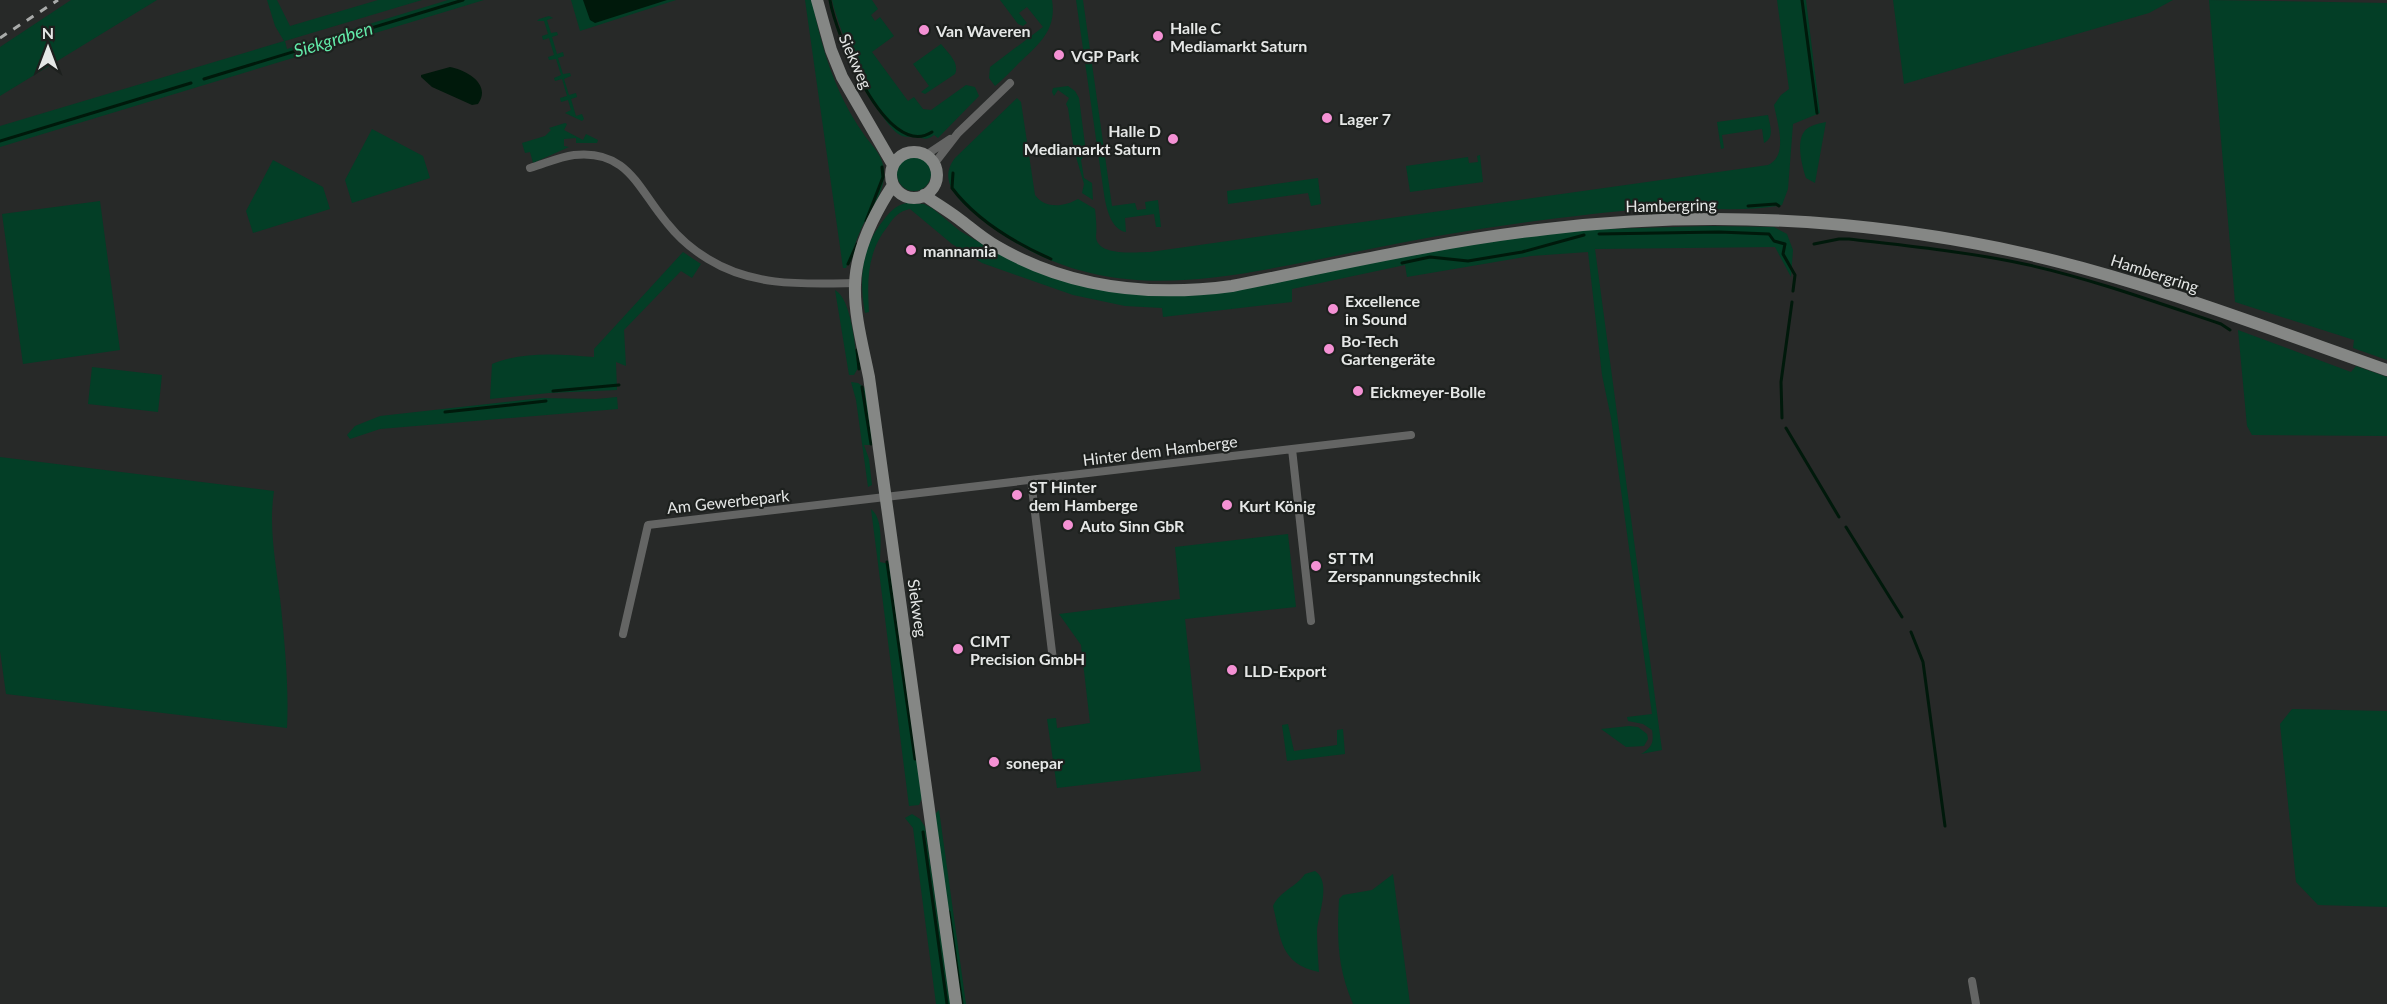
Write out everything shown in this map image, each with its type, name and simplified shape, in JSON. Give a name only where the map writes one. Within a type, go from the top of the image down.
[{"type":"main road","name":"Siekweg","points":[[817,0],[831,50],[842,77],[893,165],[891,175],[893,186],[874,220],[862,250],[855,283],[857,316],[869,377],[956,1004]]},
{"type":"main road","name":"Siekweg","points":[[874,131],[904,154]]},
{"type":"main road","points":[[893,165],[904,154],[915,152],[930,160],[937,175],[934,185],[924,195],[913,198],[903,195],[893,186]]},
{"type":"main road","name":"Hambergring","points":[[934,185],[958,218]]},
{"type":"main road","name":"Siekweg","points":[[874,220],[903,195]]},
{"type":"main road","name":"Hambergring","points":[[924,195],[1005,252],[1064,276],[1117,288],[1174,292],[1232,286],[1474,239],[1589,225],[1640,221],[1734,220],[1859,226],[1974,243],[2080,267],[2387,369]]},
{"type":"street","points":[[930,160],[1010,83]]},
{"type":"street","points":[[530,168],[576,155],[592,155],[608,159],[631,173],[675,231],[695,250],[717,264],[752,278],[774,283],[855,283]]},
{"type":"street","name":"Hinter dem Hamberge","points":[[886,497],[1411,435]]},
{"type":"street","points":[[1292,449],[1311,621]]},
{"type":"street","points":[[1031,480],[1053,660]]},
{"type":"street","name":"Am Gewerbepark","points":[[623,634],[648,525],[886,497]]},
{"type":"street","points":[[1972,981],[1976,1004]]},
{"type":"green space","points":[[71,0],[157,0],[0,96],[0,47]]},
{"type":"green space","points":[[267,0],[277,0],[290,26],[378,0],[422,0],[285,41],[287,49],[448,0],[484,0],[0,147],[0,126],[284,41],[275,26]]},
{"type":"green space","points":[[571,0],[676,0],[580,31]]},
{"type":"green space","points":[[805,0],[812,0],[830,69],[844,102],[878,153],[884,169],[880,193],[861,229],[846,268],[843,268]]},
{"type":"green space","points":[[832,0],[872,0],[878,9],[871,15],[875,21],[880,17],[894,36],[872,52],[908,101],[914,97],[923,109],[931,110],[966,85],[975,87],[979,96],[938,138],[934,135],[926,139],[900,135],[880,112],[859,73]]},
{"type":"green space","points":[[1000,0],[1052,0],[1053,11],[1049,28],[1040,43],[995,86],[989,78],[990,67],[1043,27],[1027,7],[1019,13],[1027,23],[1023,26],[1018,24]]},
{"type":"green space","points":[[1076,0],[1083,0],[1112,206],[1135,203],[1137,210],[1146,209],[1145,202],[1158,200],[1161,227],[1156,227],[1154,214],[1125,218],[1126,232],[1113,223],[1108,211]]},
{"type":"green space","points":[[1777,0],[1806,0],[1820,113],[1793,124],[1788,189],[1782,205],[1740,209],[1669,208],[1574,216],[1449,234],[1250,272],[1200,279],[1151,281],[1104,276],[1057,263],[1011,240],[965,205],[952,189],[948,177],[955,158],[1017,98],[1021,102],[1035,195],[1049,205],[1067,204],[1078,199],[1095,209],[1098,243],[1118,252],[1150,252],[1768,165],[1774,161],[1780,147],[1774,105],[1789,89]]},
{"type":"green space","points":[[1893,0],[2173,0],[2149,13],[1904,84]]},
{"type":"green space","points":[[2209,0],[2387,3],[2387,360],[2353,348],[2354,340],[2235,302]]},
{"type":"green space","points":[[549,16],[553,18],[547,20],[551,33],[557,32],[558,35],[552,37],[557,54],[563,52],[564,56],[558,58],[563,74],[570,73],[571,76],[564,79],[569,95],[576,93],[577,97],[571,99],[576,116],[582,114],[584,119],[582,121],[565,113],[571,110],[568,100],[561,102],[560,98],[567,96],[562,79],[555,81],[554,78],[561,75],[556,59],[549,60],[548,57],[554,55],[549,38],[543,40],[542,36],[548,34],[544,21],[537,21]]},
{"type":"green space","points":[[941,44],[955,62],[955,74],[925,94],[921,92],[929,86],[913,64]]},
{"type":"green space","points":[[1068,86],[1079,98],[1086,152],[1081,160],[1084,178],[1092,183],[1093,200],[1082,193],[1084,184],[1074,150],[1066,104],[1069,98],[1058,90],[1054,96],[1052,92],[1053,88]]},
{"type":"green space","points":[[1768,115],[1771,134],[1767,141],[1764,143],[1762,129],[1722,135],[1724,148],[1721,149],[1717,122]]},
{"type":"green space","points":[[1826,122],[1815,183],[1806,178],[1804,173],[1800,152],[1801,138],[1808,128]]},
{"type":"green space","points":[[567,124],[564,130],[583,140],[586,134],[598,140],[597,143],[576,143],[576,138],[564,139],[564,146],[569,147],[533,163],[530,152],[525,153],[522,143],[545,136],[551,130],[549,128]]},
{"type":"green space","points":[[372,129],[423,156],[430,178],[352,203],[345,180]]},
{"type":"green space","points":[[1480,155],[1483,182],[1410,192],[1406,166],[1468,157],[1469,163],[1478,162],[1477,156]]},
{"type":"green space","points":[[914,157],[926,162],[931,174],[926,186],[914,191],[902,186],[897,174],[902,162]]},
{"type":"green space","points":[[273,160],[323,187],[330,209],[253,233],[246,211]]},
{"type":"green space","points":[[1318,178],[1321,204],[1311,206],[1308,193],[1228,204],[1227,191]]},
{"type":"green space","points":[[100,201],[120,350],[23,364],[2,214]]},
{"type":"green space","points":[[907,203],[924,204],[932,208],[960,231],[1001,255],[1131,293],[1155,296],[1201,295],[1431,251],[1572,230],[1709,226],[1774,227],[1787,234],[1793,250],[1791,277],[1775,247],[1595,249],[1662,750],[1641,754],[1651,744],[1652,730],[1643,724],[1628,721],[1627,717],[1652,714],[1611,418],[1602,375],[1588,252],[1531,256],[1407,277],[1405,265],[1292,289],[1292,302],[1163,317],[1162,308],[1125,306],[1073,295],[982,263],[952,244],[910,209],[895,217],[876,246],[870,267],[869,312],[865,313],[862,277],[870,243],[875,232],[890,213]]},
{"type":"green space","points":[[683,252],[701,264],[692,278],[681,271],[624,330],[626,366],[616,362],[617,390],[549,393],[490,399],[492,364],[529,355],[594,357],[594,349]]},
{"type":"green space","points":[[835,290],[845,303],[852,325],[858,368],[854,375],[849,375]]},
{"type":"green space","points":[[2238,330],[2351,372],[2356,366],[2387,377],[2387,436],[2252,435],[2247,426]]},
{"type":"green space","points":[[92,367],[162,375],[158,412],[88,404]]},
{"type":"green space","points":[[851,382],[858,383],[865,388],[873,442],[872,445],[864,445],[869,459],[872,485],[868,487],[856,400]]},
{"type":"green space","points":[[617,397],[618,409],[380,429],[350,439],[347,435],[355,426],[380,416],[542,398]]},
{"type":"green space","points":[[0,457],[274,491],[272,520],[285,652],[287,728],[6,694],[0,651]]},
{"type":"green space","points":[[871,509],[880,526],[880,562],[889,564],[922,798],[919,805],[909,806]]},
{"type":"green space","points":[[1288,534],[1296,607],[1185,619],[1201,771],[1057,788],[1047,719],[1056,718],[1057,728],[1090,723],[1081,645],[1059,614],[1180,599],[1175,547]]},
{"type":"green space","points":[[2292,709],[2387,711],[2387,907],[2318,905],[2296,882],[2280,724]]},
{"type":"green space","points":[[1288,724],[1294,751],[1337,745],[1337,730],[1343,729],[1345,754],[1287,761],[1282,725]]},
{"type":"green space","points":[[1638,727],[1647,734],[1648,739],[1644,746],[1626,747],[1601,729]]},
{"type":"green space","points":[[939,810],[966,1004],[961,1004],[934,815]]},
{"type":"green space","points":[[912,814],[920,819],[925,827],[951,1004],[936,1004],[913,828],[905,818]]},
{"type":"green space","points":[[1315,871],[1323,883],[1323,899],[1317,930],[1319,972],[1296,963],[1289,956],[1281,939],[1273,906],[1280,896],[1305,874]]},
{"type":"green space","points":[[1393,874],[1410,1004],[1353,1004],[1339,952],[1339,899],[1343,895],[1372,890]]},
{"type":"shaded area","points":[[583,0],[667,0],[595,23],[590,20]]},
{"type":"shaded area","points":[[450,67],[463,71],[480,84],[482,90],[478,104],[472,105],[432,87],[421,77],[421,75]]},
{"type":"waterway","name":"Siekgraben","points":[[204,79],[463,0]]},
{"type":"waterway","points":[[830,0],[852,64],[881,112],[897,129],[915,136],[932,132]]},
{"type":"waterway","points":[[1802,0],[1817,113]]},
{"type":"waterway","name":"Siekgraben","points":[[0,141],[191,83]]},
{"type":"waterway","points":[[866,221],[883,177],[882,167]]},
{"type":"waterway","points":[[953,173],[952,188],[984,220],[1010,238],[1051,259]]},
{"type":"waterway","points":[[1748,206],[1776,204],[1779,206]]},
{"type":"waterway","points":[[1599,234],[1719,232],[1769,234],[1774,241],[1785,244],[1783,254],[1795,275],[1793,291]]},
{"type":"waterway","points":[[1402,263],[1430,257],[1468,261],[1522,252],[1584,235]]},
{"type":"waterway","points":[[1814,244],[1849,239],[2007,260],[2126,292],[2221,324],[2230,330]]},
{"type":"waterway","points":[[848,264],[857,244]]},
{"type":"waterway","points":[[1782,418],[1781,382],[1792,302]]},
{"type":"waterway","points":[[857,350],[859,369]]},
{"type":"waterway","points":[[553,391],[619,385]]},
{"type":"waterway","points":[[862,387],[871,444]]},
{"type":"waterway","points":[[445,412],[546,401]]},
{"type":"waterway","points":[[1786,428],[1839,517]]},
{"type":"waterway","points":[[1846,527],[1902,617]]},
{"type":"waterway","points":[[887,562],[915,759]]},
{"type":"waterway","points":[[1911,632],[1923,662],[1945,826]]},
{"type":"waterway","points":[[923,832],[947,1004]]},
{"type":"waterway","points":[[949,912],[962,1004]]},
{"type":"railway","points":[[0,38],[58,0]]},
{"type":"place","name":"Van Waveren","points":[[924,30]]},
{"type":"place","name":"Halle C Mediamarkt Saturn","points":[[1158,36]]},
{"type":"place","name":"VGP Park","points":[[1059,55]]},
{"type":"place","name":"Lager 7","points":[[1327,118]]},
{"type":"place","name":"Halle D Mediamarkt Saturn","points":[[1173,139]]},
{"type":"place","name":"mannamia","points":[[911,250]]},
{"type":"place","name":"Excellence in Sound","points":[[1333,309]]},
{"type":"place","name":"Bo-Tech Gartengeräte","points":[[1329,349]]},
{"type":"place","name":"Eickmeyer-Bolle","points":[[1358,391]]},
{"type":"place","name":"ST Hinter dem Hamberge","points":[[1017,495]]},
{"type":"place","name":"Kurt König","points":[[1227,505]]},
{"type":"place","name":"Auto Sinn GbR","points":[[1068,525]]},
{"type":"place","name":"ST TM Zerspannungstechnik","points":[[1316,566]]},
{"type":"place","name":"CIMT Precision GmbH","points":[[958,649]]},
{"type":"place","name":"LLD-Export","points":[[1232,670]]},
{"type":"place","name":"sonepar","points":[[994,762]]}]
